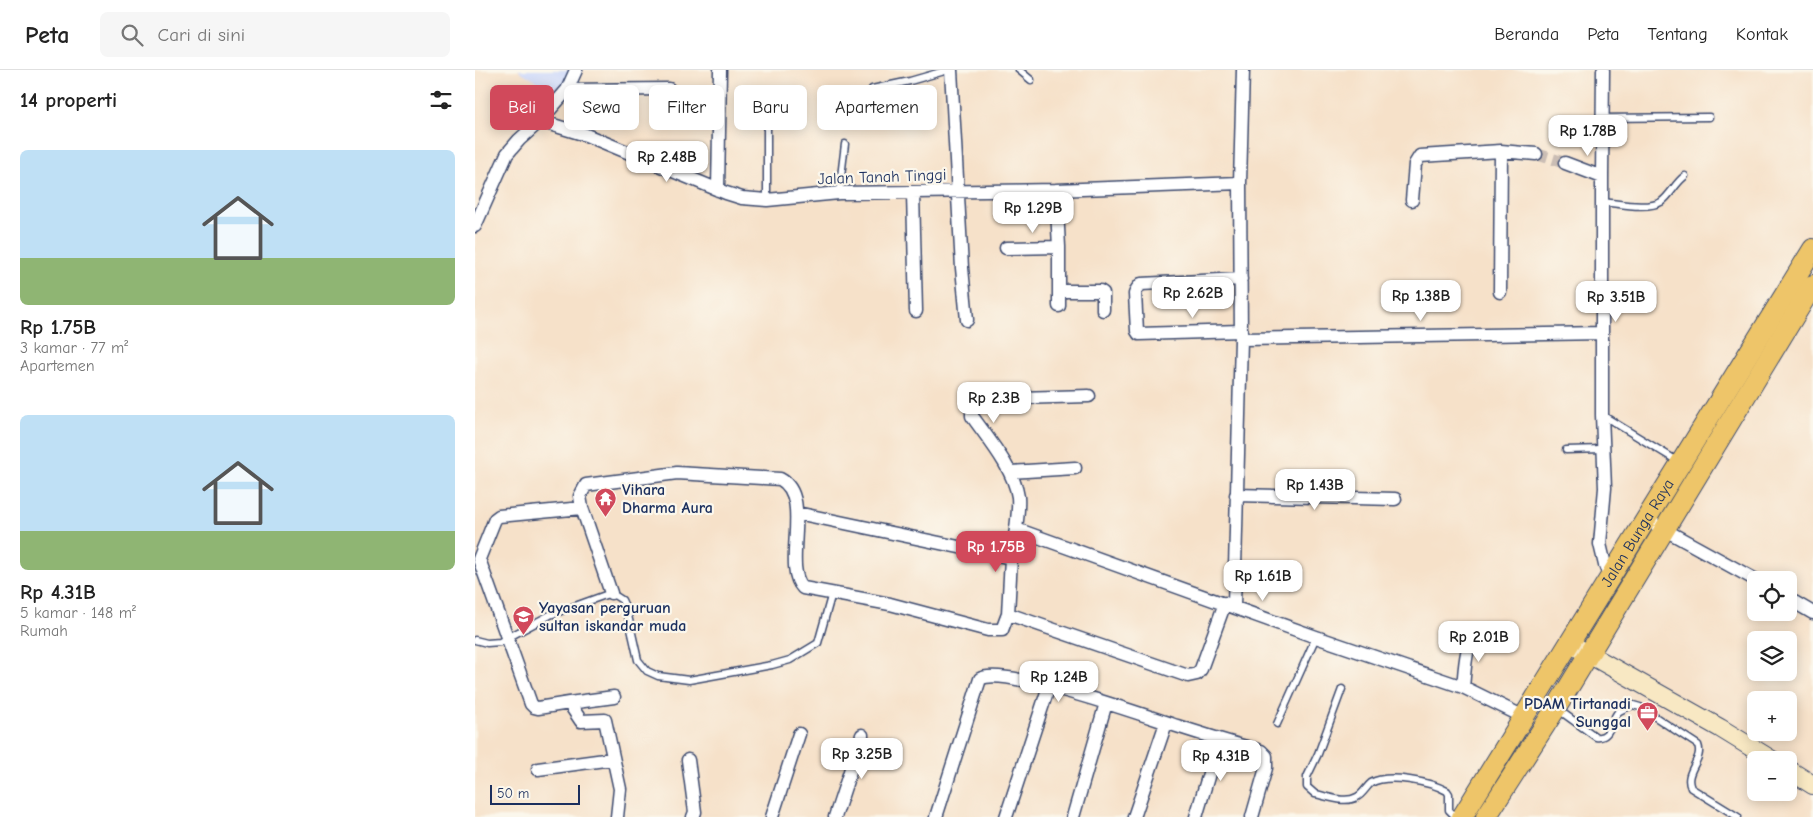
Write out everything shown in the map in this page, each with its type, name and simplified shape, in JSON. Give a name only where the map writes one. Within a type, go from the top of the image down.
[{"type":"main road","name":"Jalan Bunga Raya","points":[[1487,817],[1557,708],[1664,531],[1775,329],[1813,249]]},
{"type":"main road","name":"Jalan Bunga Raya","points":[[1462,817],[1569,642],[1682,464],[1775,329],[1813,285]]},
{"type":"main road","points":[[1569,642],[1757,751]]},
{"type":"main road","points":[[1797,775],[1813,785]]},
{"type":"street","points":[[569,85],[576,70]]},
{"type":"street","points":[[718,190],[720,70]]},
{"type":"street","points":[[950,70],[967,320]]},
{"type":"street","points":[[1009,614],[1189,676],[1197,674],[1201,669],[1229,605],[1236,496],[1241,335],[1240,183],[1243,70]]},
{"type":"street","points":[[1603,70],[1601,176],[1602,415],[1605,488],[1600,544],[1609,578],[1625,596]]},
{"type":"street","points":[[554,105],[564,93]]},
{"type":"street","name":"Jalan Tanah Tinggi","points":[[554,125],[586,135],[718,190],[742,198],[767,200],[839,193],[1057,190],[1240,183]]},
{"type":"street","points":[[475,226],[507,154],[530,130]]},
{"type":"street","points":[[1413,200],[1415,164],[1421,156],[1501,151],[1536,154]]},
{"type":"street","points":[[1500,292],[1501,151]]},
{"type":"street","points":[[1565,163],[1601,176]]},
{"type":"street","points":[[1057,190],[1059,306]]},
{"type":"street","points":[[913,193],[916,311]]},
{"type":"street","points":[[1006,248],[1059,247]]},
{"type":"street","points":[[1241,279],[1141,284],[1135,294],[1137,331],[1139,334],[1241,335],[1602,333]]},
{"type":"street","points":[[1059,291],[1100,291],[1103,293],[1103,310]]},
{"type":"street","points":[[611,593],[582,508],[580,496],[586,485],[677,473],[780,479],[787,483],[792,492],[797,513],[795,572],[803,588],[890,604],[988,630],[1002,630],[1009,614],[1011,558],[1016,529],[1018,498],[1010,472],[972,416],[972,407],[976,402],[983,399],[1089,396]]},
{"type":"street","points":[[1010,472],[1075,468]]},
{"type":"street","points":[[1236,496],[1395,499]]},
{"type":"street","points":[[582,508],[499,516],[495,519],[477,558],[531,704],[538,708],[614,697]]},
{"type":"street","points":[[797,513],[1011,558]]},
{"type":"street","points":[[1647,520],[1747,575]]},
{"type":"street","points":[[1016,529],[1316,637],[1463,687],[1524,717]]},
{"type":"street","points":[[1797,604],[1813,613]]},
{"type":"street","points":[[1463,687],[1465,662],[1472,636],[1476,631],[1482,631],[1496,637]]},
{"type":"street","points":[[936,817],[980,679],[985,676],[1002,677],[1049,686],[1219,740],[1261,751],[1266,756],[1266,768],[1252,817]]},
{"type":"street","points":[[1006,817],[1049,686]]},
{"type":"street","points":[[569,703],[581,721],[605,720],[620,789],[617,817]]},
{"type":"street","points":[[1073,817],[1105,703]]},
{"type":"street","points":[[1134,817],[1166,723]]},
{"type":"street","points":[[772,817],[799,734]]},
{"type":"street","points":[[835,817],[862,734]]},
{"type":"street","points":[[1196,817],[1219,740]]},
{"type":"street","points":[[537,769],[612,759]]},
{"type":"street","points":[[688,760],[695,812],[693,817]]},
{"type":"lane","points":[[891,85],[950,70]]},
{"type":"lane","points":[[1019,70],[1031,80]]},
{"type":"lane","points":[[1602,118],[1709,117]]},
{"type":"lane","points":[[767,130],[767,200]]},
{"type":"lane","points":[[839,193],[845,144]]},
{"type":"lane","points":[[1602,202],[1646,206],[1660,202],[1671,192],[1678,181],[1685,176]]},
{"type":"lane","points":[[1602,415],[1682,464]]},
{"type":"lane","points":[[1566,450],[1603,449]]},
{"type":"lane","points":[[475,640],[487,643],[500,642],[550,615],[611,593],[623,600],[638,660],[647,671],[658,676],[689,680],[790,660],[818,644],[832,593]]},
{"type":"lane","points":[[1277,724],[1316,637]]},
{"type":"lane","points":[[1342,688],[1318,754],[1307,777],[1306,782],[1310,791],[1315,794],[1346,800],[1357,797],[1370,784],[1381,779],[1396,777],[1443,788],[1449,794],[1449,810],[1456,817]]},
{"type":"lane","points":[[1537,696],[1557,708],[1596,737],[1601,738],[1606,735],[1619,712],[1633,705],[1641,707],[1698,745],[1700,748],[1699,753],[1688,777],[1691,788],[1738,817]]},
{"type":"shaded area","points":[[518,70],[573,70],[560,96],[554,92],[554,85],[542,85]]},
{"type":"tunnel","points":[[1536,154],[1565,163]]},
{"type":"place","name":"Vihara Dharma Aura","points":[[606,518]]},
{"type":"place","name":"Yayasan perguruan sultan iskandar muda","points":[[523,636]]},
{"type":"place","name":"PDAM Tirtanadi Sunggal","points":[[1647,732]]}]
